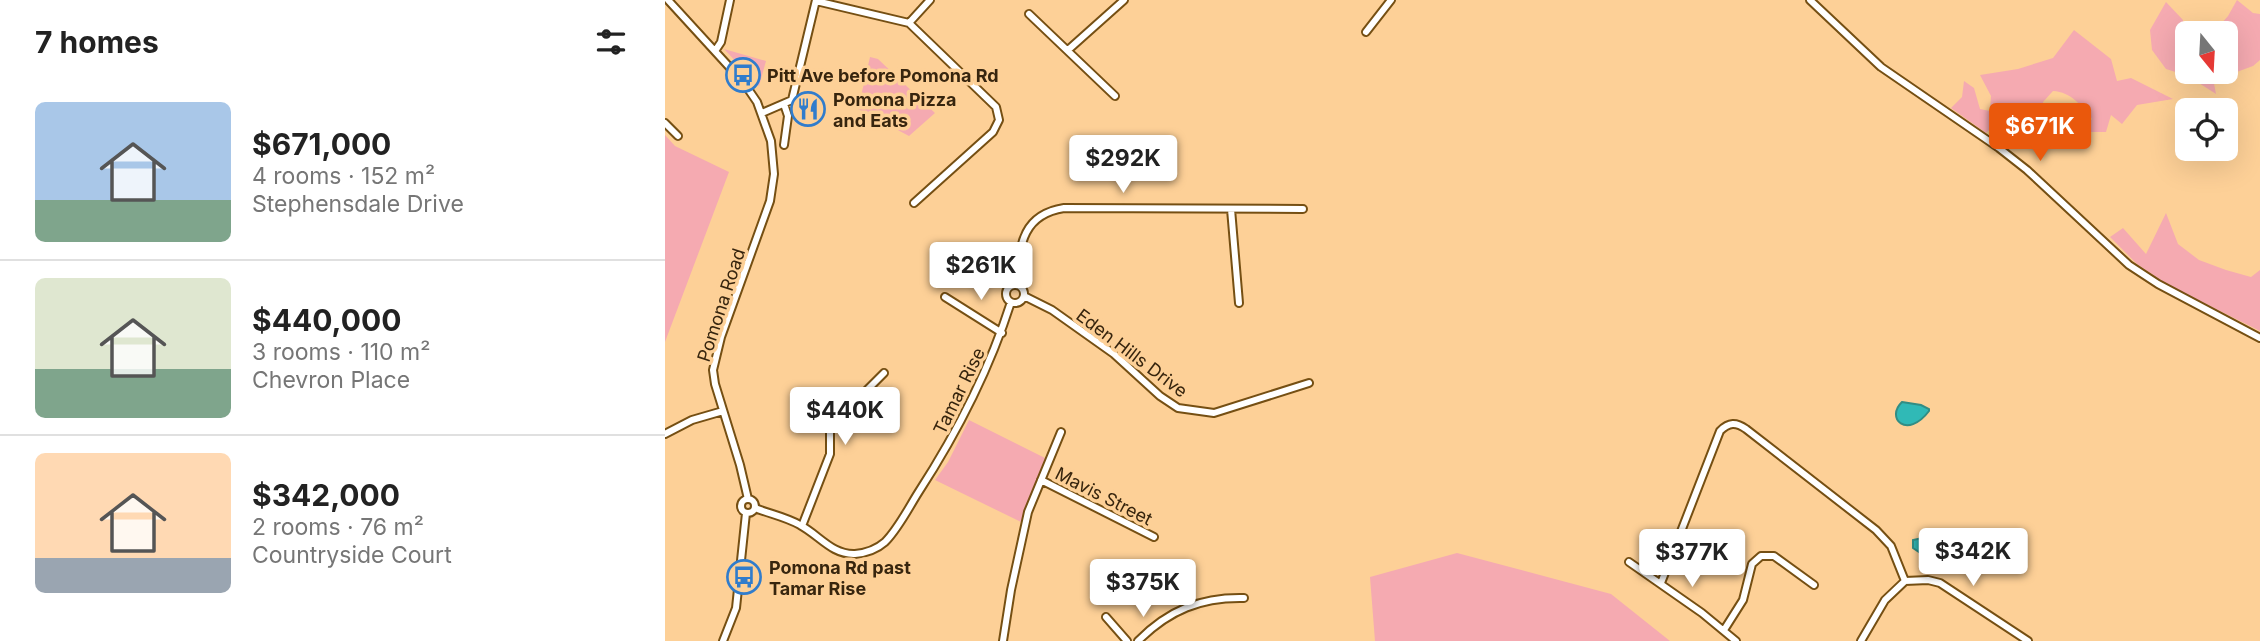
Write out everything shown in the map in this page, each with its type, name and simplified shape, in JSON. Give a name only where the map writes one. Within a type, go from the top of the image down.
[{"type":"street","name":"Pomona Road","points":[[668,0],[744,83],[762,113],[773,152],[770,201],[714,362],[713,375],[748,499]]},
{"type":"street","points":[[715,51],[721,41],[730,0]]},
{"type":"street","points":[[909,23],[930,0]]},
{"type":"street","points":[[1068,50],[1123,0]]},
{"type":"street","points":[[1366,32],[1391,0]]},
{"type":"street","points":[[1810,0],[1881,67],[2027,170],[2129,265],[2158,284],[2260,338]]},
{"type":"street","points":[[762,113],[793,97],[816,1],[909,23],[989,99],[996,107],[999,120],[993,132],[914,203]]},
{"type":"street","points":[[1029,15],[1115,96]]},
{"type":"street","points":[[784,104],[789,116],[784,145]]},
{"type":"street","points":[[665,123],[678,136]]},
{"type":"street","points":[[1231,209],[1239,303]]},
{"type":"street","points":[[1016,285],[1024,236],[1039,216],[1053,210],[1303,209]]},
{"type":"street","points":[[1016,285],[1023,290],[1024,296],[1019,302],[1011,302],[1007,299],[1007,290],[1016,285]]},
{"type":"street","name":"Eden Hills Drive","points":[[1024,296],[1052,310],[1114,354],[1160,396],[1178,408],[1214,413],[1309,383]]},
{"type":"street","points":[[945,297],[1002,333]]},
{"type":"street","name":"Tamar Rise","points":[[755,508],[802,526],[830,547],[845,553],[869,551],[884,542],[895,529],[956,431],[1002,333],[1011,302]]},
{"type":"street","points":[[802,526],[830,454],[830,418],[836,410],[864,393],[884,373]]},
{"type":"street","points":[[665,434],[692,420],[723,411]]},
{"type":"street","points":[[1661,583],[1720,430],[1732,423],[1739,424],[1757,437],[1876,530],[1891,546],[1905,580]]},
{"type":"street","points":[[1003,641],[1028,512],[1061,432]]},
{"type":"street","name":"Mavis Street","points":[[1041,480],[1154,537]]},
{"type":"street","points":[[723,641],[736,608],[746,513],[741,507],[748,499],[754,502],[755,508],[751,513],[746,513]]},
{"type":"street","points":[[1724,630],[1740,607],[1752,564],[1761,556],[1774,556],[1814,585]]},
{"type":"street","points":[[1629,562],[1661,583],[1735,641]]},
{"type":"street","points":[[1861,641],[1885,600],[1905,580],[1940,583],[2028,641]]},
{"type":"street","points":[[1138,641],[1166,618],[1187,606],[1205,600],[1244,598]]},
{"type":"street","points":[[1106,617],[1127,641]]},
{"type":"shaded area","points":[[2237,0],[2253,13],[2260,14],[2260,60],[2238,72],[2238,21],[2224,21]]},
{"type":"shaded area","points":[[2166,2],[2183,20],[2175,21],[2175,72],[2166,69],[2152,50],[2150,30]]},
{"type":"shaded area","points":[[2074,30],[2111,59],[2117,81],[2131,78],[2173,99],[2137,105],[2122,124],[2111,115],[2106,132],[2079,132],[2092,119],[2075,100],[2053,91],[2043,102],[2044,115],[2002,118],[1986,133],[1951,108],[1962,97],[1964,81],[1974,88],[1980,109],[1990,111],[1991,96],[1980,75],[2018,69],[2053,58]]},
{"type":"shaded area","points":[[724,49],[766,61],[759,86]]},
{"type":"shaded area","points":[[870,57],[878,59],[935,113],[909,136],[858,109]]},
{"type":"shaded area","points":[[2200,84],[2214,84],[2216,94]]},
{"type":"shaded area","points":[[665,135],[675,146],[729,172],[665,342]]},
{"type":"shaded area","points":[[2166,213],[2178,244],[2199,260],[2251,277],[2260,270],[2260,331],[2168,285],[2137,264],[2110,237],[2123,228],[2146,254]]},
{"type":"shaded area","points":[[969,420],[1045,458],[1021,522],[935,480],[948,462]]},
{"type":"shaded area","points":[[1457,553],[1611,594],[1670,641],[1375,641],[1370,577]]},
{"type":"water","points":[[1902,402],[1921,405],[1929,411],[1921,420],[1906,425],[1897,420],[1897,408]]},
{"type":"water","points":[[1922,538],[1932,551],[1939,555],[1940,562],[1935,563],[1913,548],[1913,540]]},
{"type":"place","name":"Pitt Ave before Pomona Rd","points":[[743,75]]},
{"type":"place","name":"Pomona Pizza and Eats","points":[[808,109]]},
{"type":"place","name":"Pomona Rd past Tamar Rise","points":[[744,577]]}]
